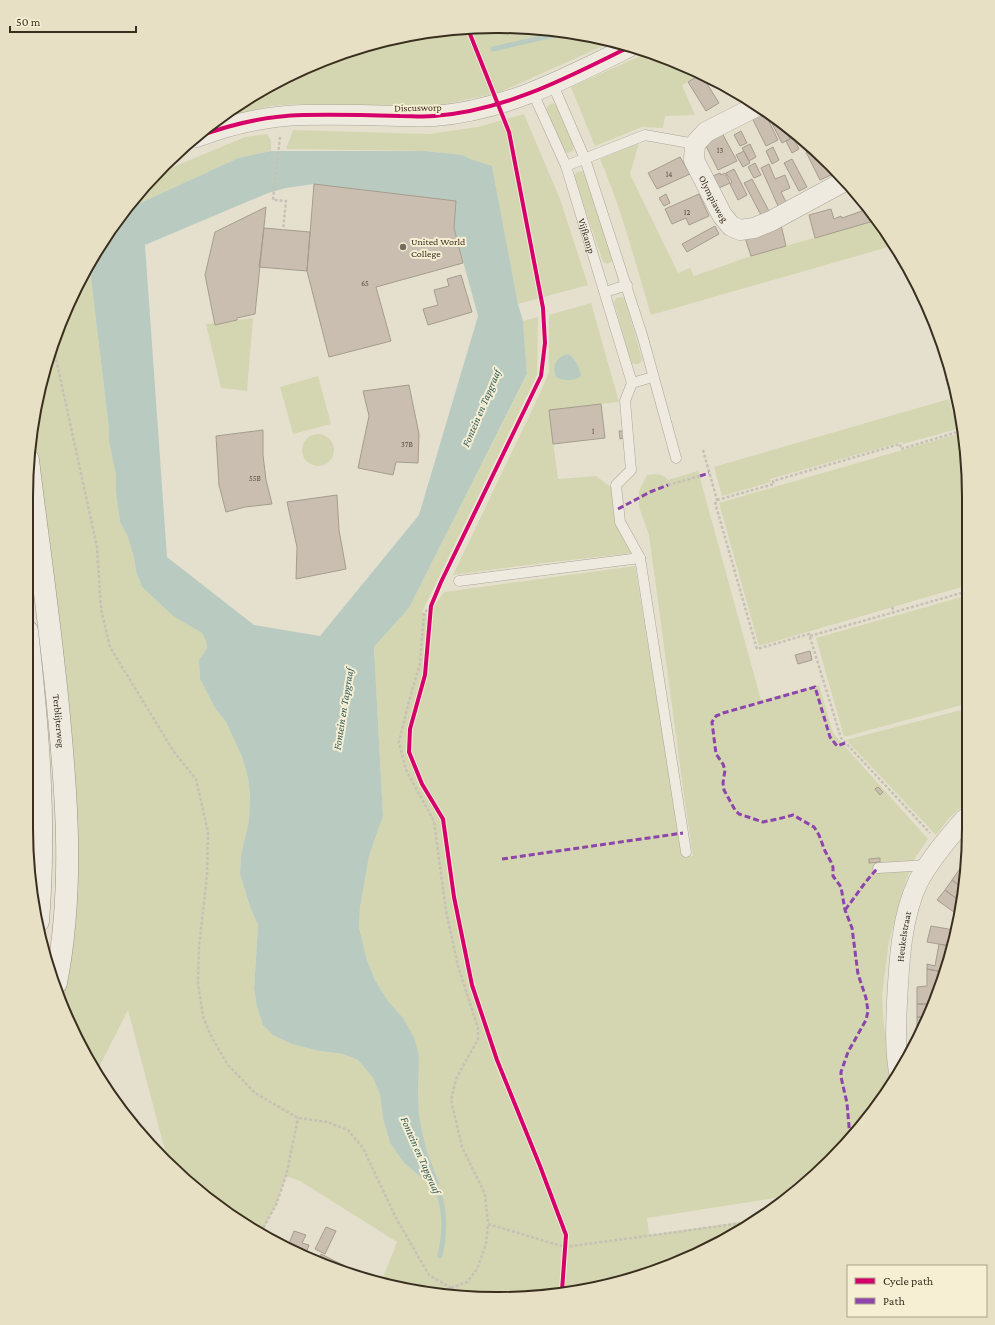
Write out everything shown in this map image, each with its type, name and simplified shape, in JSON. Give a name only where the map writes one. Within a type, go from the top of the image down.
[{"type":"main road","name":"Terblijterweg","points":[[33,500],[63,751],[67,810],[67,893],[64,932],[57,975]]},
{"type":"main road","points":[[33,688],[42,800],[39,903]]},
{"type":"street","name":"Discusworp","points":[[212,132],[250,121],[288,116],[433,116],[474,111],[532,93],[622,50]]},
{"type":"street","points":[[696,144],[706,132],[752,109]]},
{"type":"street","name":"Olympiaweg","points":[[696,144],[694,160],[701,174],[722,215],[731,226],[740,230],[754,228],[771,221],[840,184]]},
{"type":"street","name":"Heukelstraat","points":[[898,1063],[896,1031],[901,946],[912,897],[918,882],[942,846],[962,823]]},
{"type":"lane","points":[[553,84],[585,159],[627,285],[676,458]]},
{"type":"lane","name":"Vijfkamp","points":[[532,93],[566,166],[632,383]]},
{"type":"lane","points":[[566,166],[645,135],[696,144]]},
{"type":"lane","points":[[605,292],[627,285]]},
{"type":"lane","points":[[653,377],[632,383],[625,401],[631,470],[616,485],[620,522],[640,558],[686,852]]},
{"type":"lane","points":[[460,581],[640,558]]},
{"type":"lane","points":[[878,868],[929,866]]},
{"type":"path","points":[[280,137],[273,200],[286,201],[283,230]]},
{"type":"path","points":[[56,354],[97,546],[101,609],[110,647],[174,752],[196,778],[208,832],[207,875],[199,947],[198,982],[203,1017],[212,1038],[228,1065],[255,1093],[298,1118],[326,1122],[348,1130],[363,1148],[396,1218],[429,1275],[451,1288],[467,1282],[477,1269],[486,1244],[488,1224],[485,1194],[462,1147],[451,1100],[456,1079],[478,1039],[478,1028],[458,966],[446,911],[434,821],[406,770],[400,742],[408,705],[420,663],[424,613],[431,606]]},
{"type":"path","points":[[946,378],[947,383]]},
{"type":"path","points":[[717,500],[774,484],[772,481],[900,444],[901,448],[957,432]]},
{"type":"path","points":[[703,450],[717,500],[715,501],[718,506],[757,649],[962,593]]},
{"type":"path","points":[[668,485],[700,476]]},
{"type":"path","points":[[430,614],[433,600]]},
{"type":"path","points":[[892,607],[894,612]]},
{"type":"path","points":[[809,634],[841,738],[942,846]]},
{"type":"path","points":[[263,1229],[276,1205],[286,1176],[298,1118]]},
{"type":"path","points":[[488,1224],[565,1247],[743,1222]]},
{"type":"path","points":[[565,1254],[566,1241]]},
{"type":"green space","points":[[498,33],[558,37],[604,46],[498,93],[426,108],[299,104],[270,106],[233,115],[265,95],[320,68],[377,49],[407,42],[467,34]]},
{"type":"green space","points":[[640,56],[675,68],[695,77],[682,85],[695,115],[665,116],[663,128],[642,127],[595,146],[571,87]]},
{"type":"green space","points":[[552,103],[556,105],[574,146],[573,151],[568,153],[565,152],[546,110]]},
{"type":"green space","points":[[524,114],[560,199],[588,285],[518,304],[492,166],[463,155],[425,151],[286,149],[293,130],[429,134],[478,127]]},
{"type":"green space","points":[[267,134],[271,141],[271,151],[238,158],[137,204],[169,169],[245,137]]},
{"type":"green space","points":[[639,143],[630,174],[678,273],[690,268],[694,276],[751,256],[871,222],[889,247],[651,315],[622,217],[600,159]]},
{"type":"green space","points":[[579,171],[584,172],[585,174],[613,260],[608,264],[603,262],[574,176]]},
{"type":"green space","points":[[90,274],[109,429],[109,442],[116,475],[116,493],[120,522],[128,537],[136,571],[142,587],[173,616],[202,633],[206,641],[207,648],[199,660],[200,679],[215,708],[226,722],[242,757],[248,778],[250,796],[249,820],[241,855],[240,874],[250,907],[258,925],[254,989],[257,1007],[263,1024],[273,1035],[320,1051],[343,1054],[358,1060],[373,1078],[380,1095],[383,1118],[390,1143],[404,1163],[423,1179],[440,1185],[426,1149],[419,1116],[418,1086],[403,1018],[388,1001],[375,980],[366,957],[359,927],[360,908],[369,856],[383,816],[374,647],[409,608],[527,375],[523,321],[538,317],[537,375],[422,612],[428,614],[444,592],[635,566],[683,857],[693,856],[649,535],[639,507],[639,491],[647,475],[661,475],[668,480],[698,471],[761,700],[819,685],[833,733],[928,839],[913,861],[902,893],[889,941],[882,995],[884,1027],[893,1071],[884,1086],[847,1134],[804,1177],[778,1198],[647,1218],[649,1235],[744,1221],[703,1244],[675,1257],[618,1276],[588,1283],[528,1291],[498,1292],[437,1288],[383,1277],[397,1242],[300,1181],[286,1176],[276,1205],[263,1229],[239,1214],[191,1177],[165,1152],[128,1010],[99,1067],[68,1005],[60,981],[63,964],[46,550],[35,459],[37,437],[49,377],[58,348],[68,320]]},
{"type":"green space","points":[[622,297],[625,299],[642,359],[638,364],[633,364],[631,362],[614,302],[616,298]]},
{"type":"green space","points":[[591,303],[619,402],[549,410],[558,479],[596,476],[612,488],[632,553],[453,575],[549,372],[549,315]]},
{"type":"green space","points":[[253,318],[247,391],[221,388],[206,324]]},
{"type":"green space","points":[[318,376],[331,424],[293,434],[280,387]]},
{"type":"green space","points":[[949,399],[957,429],[903,444],[902,442],[770,479],[771,482],[722,496],[714,467]]},
{"type":"green space","points":[[318,434],[329,439],[334,450],[329,461],[318,466],[307,461],[302,450],[307,439]]},
{"type":"green space","points":[[958,434],[962,498],[962,587],[759,646],[719,503]]},
{"type":"green space","points":[[962,597],[962,705],[844,737],[816,638]]},
{"type":"green space","points":[[962,710],[962,807],[950,817],[936,835],[846,740]]},
{"type":"water","points":[[271,151],[425,151],[463,155],[492,166],[518,304],[523,321],[527,374],[409,608],[374,647],[383,816],[369,856],[360,908],[359,927],[366,957],[375,980],[388,1001],[403,1018],[414,1037],[419,1055],[419,1116],[426,1149],[440,1185],[423,1179],[404,1163],[390,1143],[383,1118],[380,1095],[373,1078],[358,1060],[343,1054],[320,1051],[292,1044],[273,1035],[263,1025],[257,1007],[254,989],[258,925],[250,907],[240,874],[241,855],[249,820],[250,796],[248,778],[242,757],[226,722],[215,708],[200,679],[199,660],[207,648],[206,641],[202,633],[173,616],[142,587],[136,571],[128,537],[120,522],[116,493],[116,475],[109,442],[109,429],[90,274],[111,239],[137,204],[238,158]],"holes":[[[314,184],[456,201],[454,228],[478,316],[419,515],[320,636],[254,625],[167,557],[145,245],[268,193],[286,188]]]},
{"type":"water","points":[[568,354],[577,364],[581,376],[572,380],[565,380],[556,377],[554,369],[558,359]]},
{"type":"building","points":[[695,77],[706,83],[719,103],[706,111],[688,82]]},
{"type":"building","points":[[758,112],[769,120],[778,140],[766,146],[751,116]]},
{"type":"building","points":[[771,123],[788,135],[790,139],[782,143]]},
{"type":"building","points":[[721,131],[737,161],[718,170],[703,140]]},
{"type":"building","points":[[741,131],[747,143],[740,146],[734,135]]},
{"type":"building","points":[[791,138],[795,141],[799,149],[792,153],[786,141]]},
{"type":"building","points":[[750,144],[756,157],[749,161],[742,148]]},
{"type":"building","points":[[773,147],[779,160],[772,164],[766,151]]},
{"type":"building","points":[[744,151],[750,163],[743,167],[736,155]]},
{"type":"building","points":[[807,151],[831,175],[820,180],[806,152]]},
{"type":"building","points":[[680,157],[690,174],[657,189],[648,173]]},
{"type":"building","points":[[792,159],[807,187],[799,191],[784,163]]},
{"type":"building","points":[[755,163],[761,175],[754,178],[748,167]]},
{"type":"building","points":[[769,164],[775,179],[785,175],[790,188],[781,192],[786,202],[778,206],[761,168]]},
{"type":"building","points":[[734,169],[747,195],[738,200],[730,184],[732,182],[726,173]]},
{"type":"building","points":[[720,173],[721,175],[725,173],[730,183],[719,188],[713,176]]},
{"type":"building","points":[[752,179],[769,211],[761,215],[744,183]]},
{"type":"building","points":[[314,184],[456,201],[454,228],[463,263],[376,287],[391,341],[329,357],[307,271]]},
{"type":"building","points":[[666,194],[670,203],[664,206],[659,198]]},
{"type":"building","points":[[699,194],[709,216],[689,225],[686,218],[672,224],[665,209]]},
{"type":"building","points":[[266,207],[255,314],[215,325],[205,275],[215,232]]},
{"type":"building","points":[[831,209],[834,219],[841,216],[842,218],[862,211],[861,209],[871,222],[815,238],[809,215]]},
{"type":"building","points":[[781,225],[786,246],[751,256],[745,238]]},
{"type":"building","points":[[715,226],[719,234],[687,252],[682,244]]},
{"type":"building","points":[[264,228],[310,232],[307,271],[259,267]]},
{"type":"building","points":[[461,275],[472,312],[428,325],[423,309],[438,305],[434,290],[449,286],[447,279]]},
{"type":"building","points":[[409,385],[419,434],[418,463],[396,462],[393,475],[358,468],[369,416],[363,391]]},
{"type":"building","points":[[601,404],[605,438],[553,444],[549,410]]},
{"type":"building","points":[[263,430],[263,455],[266,480],[272,504],[245,507],[226,512],[219,485],[216,436]]},
{"type":"building","points":[[619,431],[624,431],[624,438],[620,439]]},
{"type":"building","points":[[337,495],[339,530],[346,569],[296,579],[297,547],[287,502]]},
{"type":"building","points":[[810,651],[812,660],[798,664],[795,655]]},
{"type":"building","points":[[878,787],[883,792],[880,795],[875,789]]},
{"type":"building","points":[[880,858],[880,862],[869,863],[869,859]]},
{"type":"building","points":[[959,870],[958,885],[952,880]]},
{"type":"building","points":[[952,880],[958,885],[956,898],[945,890]]},
{"type":"building","points":[[945,890],[956,898],[954,912],[937,900]]},
{"type":"building","points":[[931,926],[950,929],[947,945],[927,942]]},
{"type":"building","points":[[939,944],[947,945],[939,971],[927,969],[927,964],[935,966]]},
{"type":"building","points":[[927,969],[939,971],[927,1004],[917,1004],[917,987],[927,986]]},
{"type":"building","points":[[917,1004],[927,1004],[921,1017],[917,1017]]},
{"type":"building","points":[[917,1017],[921,1017],[917,1027]]},
{"type":"building","points":[[326,1227],[336,1231],[325,1254],[315,1249]]},
{"type":"building","points":[[294,1231],[306,1235],[302,1243],[309,1245],[307,1251],[289,1243]]},
{"type":"building","points":[[321,1254],[344,1266],[320,1257]]},
{"type":"waterway","name":"Fontein en Tapgraaf","points":[[493,49],[549,36]]},
{"type":"waterway","name":"Fontein en Tapgraaf","points":[[431,1178],[440,1196],[442,1206],[444,1226],[440,1256]]},
{"type":"marked path","points":[[700,476],[709,473]]},
{"type":"marked path","points":[[618,509],[650,492],[668,485]]},
{"type":"marked path","points":[[845,743],[837,746],[830,737],[815,687],[723,713],[716,716],[712,722],[716,754],[725,770],[723,783],[724,790],[735,810],[739,814],[763,822],[793,815],[814,827],[833,867],[833,876],[841,887],[845,910],[852,928],[858,974],[866,998],[868,1011],[866,1020],[848,1052],[841,1072],[847,1103],[849,1131]]},
{"type":"marked path","points":[[502,859],[683,833]]},
{"type":"marked path","points":[[845,910],[878,868]]},
{"type":"cycle path","points":[[470,34],[509,132],[543,308],[545,343],[541,376],[441,582],[431,606],[425,675],[410,729],[409,752],[422,784],[443,819],[454,897],[472,985],[497,1060],[566,1235],[562,1287]]},
{"type":"cycle path","points":[[211,132],[223,128],[276,117],[315,115],[434,116],[460,113],[510,100],[534,91],[559,81],[622,50]]},
{"type":"place","name":"United World College","points":[[403,247]]}]
